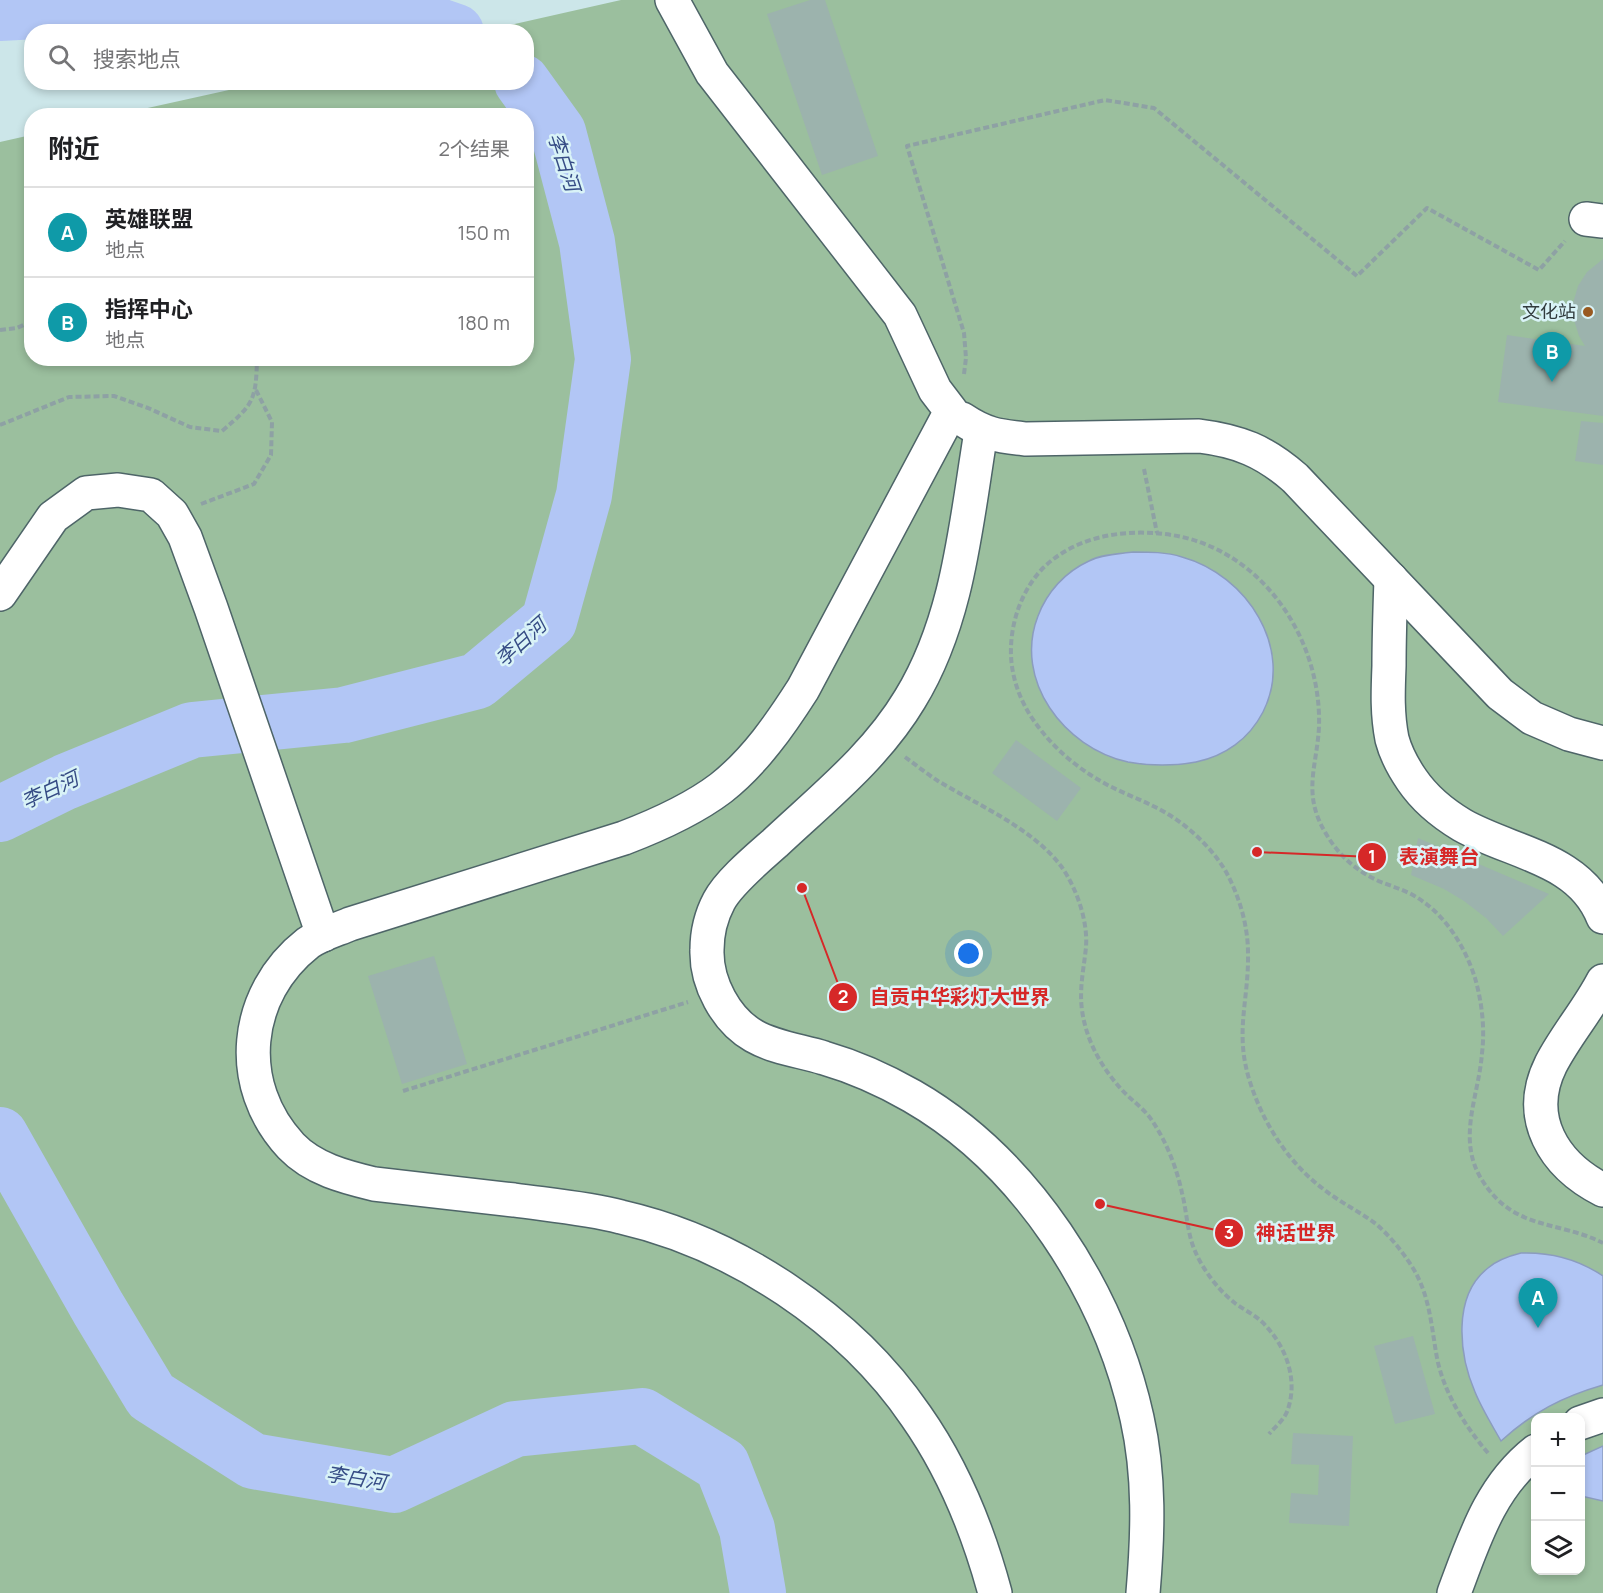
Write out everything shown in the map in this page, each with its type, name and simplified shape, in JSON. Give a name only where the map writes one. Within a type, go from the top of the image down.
[{"type":"lane","points":[[672,0],[712,73],[900,315],[934,390],[951,411],[981,432],[1003,437],[1026,439],[1199,436],[1225,439],[1254,448],[1277,462],[1295,478],[1500,694],[1532,718],[1569,735],[1603,743]]},
{"type":"lane","points":[[951,411],[803,689],[776,730],[745,766],[722,788],[658,825],[624,838],[350,924],[323,935],[309,943],[275,978],[264,998],[256,1023],[253,1048],[255,1074],[262,1100],[275,1125],[292,1147],[320,1167],[344,1177],[374,1184],[571,1207],[622,1217],[677,1233],[730,1257],[779,1285],[845,1334],[916,1414],[968,1508],[995,1593]]},
{"type":"lane","points":[[981,432],[957,576],[945,623],[911,698],[886,733],[854,770],[745,870],[720,898],[709,925],[706,954],[710,979],[717,993],[734,1019],[753,1035],[770,1043],[830,1059],[886,1082],[945,1117],[974,1139],[1002,1166],[1024,1190],[1049,1225],[1074,1262],[1114,1341],[1137,1418],[1146,1483],[1147,1511],[1143,1593]]},
{"type":"lane","points":[[0,594],[53,518],[86,493],[118,490],[151,495],[172,514],[185,537],[211,608],[323,935]]},
{"type":"lane","points":[[1391,579],[1388,712],[1393,741],[1402,765],[1419,790],[1436,808],[1455,820],[1571,874],[1596,901],[1603,917]]},
{"type":"lane","points":[[1603,981],[1550,1066],[1544,1083],[1541,1104],[1544,1129],[1553,1148],[1567,1166],[1584,1180],[1603,1190]]},
{"type":"lane","points":[[1585,1422],[1603,1415]]},
{"type":"lane","points":[[1454,1593],[1483,1517],[1510,1474],[1531,1455]]},
{"type":"path","points":[[951,411],[960,391],[964,373],[966,358],[964,333],[907,146],[1105,100],[1154,108],[1357,276],[1426,208],[1539,270],[1595,220]]},
{"type":"path","points":[[0,330],[24,325]]},
{"type":"path","points":[[0,425],[69,397],[114,396],[190,427],[222,430],[244,412],[256,390],[257,366]]},
{"type":"path","points":[[172,514],[254,484],[271,455],[272,433],[272,422],[256,390]]},
{"type":"path","points":[[1137,437],[1157,533]]},
{"type":"path","points":[[1510,1474],[1490,1456],[1477,1440],[1446,1386],[1438,1361],[1428,1300],[1416,1272],[1397,1244],[1377,1225],[1322,1189],[1299,1167],[1280,1142],[1262,1112],[1249,1080],[1242,1049],[1249,948],[1245,921],[1225,871],[1207,846],[1182,824],[1159,808],[1107,785],[1060,752],[1044,735],[1027,710],[1017,688],[1011,663],[1011,639],[1018,609],[1029,586],[1043,568],[1064,552],[1090,540],[1132,531],[1184,536],[1237,561],[1261,580],[1279,600],[1296,625],[1315,683],[1319,725],[1312,780],[1316,810],[1326,835],[1348,861],[1360,871],[1416,897],[1431,908],[1456,935],[1465,951],[1476,982],[1482,1013],[1482,1053],[1468,1125],[1473,1162],[1481,1180],[1512,1212],[1530,1221],[1576,1232],[1603,1244]]},
{"type":"path","points":[[886,733],[905,756],[937,780],[972,799],[1043,847],[1061,866],[1071,885],[1085,923],[1082,1010],[1093,1049],[1111,1076],[1152,1121],[1162,1139],[1182,1193],[1194,1249],[1203,1267],[1234,1303],[1265,1325],[1287,1357],[1291,1376],[1288,1409],[1283,1419],[1269,1434]]},
{"type":"path","points":[[403,1091],[717,993]]},
{"type":"green space","points":[[621,0],[1603,0],[1603,1593],[0,1593],[0,142],[24,137],[24,366],[534,366],[534,108],[148,108],[229,90],[534,90],[534,24],[514,24]]},
{"type":"water","points":[[1133,552],[1164,553],[1182,557],[1205,566],[1227,580],[1245,597],[1259,618],[1269,640],[1273,664],[1271,688],[1263,712],[1251,730],[1235,745],[1207,759],[1162,765],[1128,762],[1105,754],[1083,742],[1065,727],[1050,708],[1039,687],[1033,664],[1032,640],[1038,616],[1046,599],[1065,577],[1089,561]]},
{"type":"water","points":[[1521,1253],[1564,1258],[1584,1265],[1603,1276],[1603,1385],[1574,1395],[1539,1413],[1531,1413],[1531,1418],[1501,1441],[1469,1377],[1462,1327],[1464,1310],[1476,1280],[1488,1268]]},
{"type":"water","points":[[1603,1446],[1603,1501],[1585,1497],[1585,1454]]},
{"type":"building","points":[[810,0],[825,0],[878,156],[822,175],[767,14]]},
{"type":"building","points":[[1603,259],[1603,416],[1498,402],[1507,335],[1585,346],[1574,320],[1573,303],[1578,286],[1587,272]]},
{"type":"building","points":[[1581,421],[1603,423],[1603,465],[1575,461]]},
{"type":"building","points":[[1016,740],[1081,788],[1057,821],[992,773]]},
{"type":"building","points":[[1418,838],[1549,894],[1503,936],[1486,918],[1464,901],[1444,889],[1411,875]]},
{"type":"building","points":[[434,956],[467,1064],[402,1084],[368,976]]},
{"type":"building","points":[[1413,1336],[1435,1414],[1395,1424],[1374,1346]]},
{"type":"building","points":[[1293,1433],[1353,1436],[1349,1526],[1289,1523],[1291,1493],[1318,1495],[1319,1465],[1291,1464]]},
{"type":"waterway","name":"李白河","points":[[0,13],[204,2],[371,2],[433,24]]},
{"type":"waterway","name":"李白河","points":[[0,814],[65,782],[192,730],[344,715],[477,681],[549,621],[584,495],[603,359],[587,242],[558,132],[528,90]]},
{"type":"waterway","name":"李白河","points":[[0,1135],[98,1308],[151,1396],[253,1461],[394,1485],[515,1429],[642,1416],[722,1465],[747,1529],[758,1593]]},
{"type":"place","name":"文化站","points":[[1588,312]]},
{"type":"place","name":"指挥中心","points":[[1552,382]]},
{"type":"place","name":"表演舞台","points":[[1257,852]]},
{"type":"place","name":"自贡中华彩灯大世界","points":[[802,888]]},
{"type":"place","name":"神话世界","points":[[1100,1204]]},
{"type":"place","name":"英雄联盟","points":[[1538,1328]]}]
